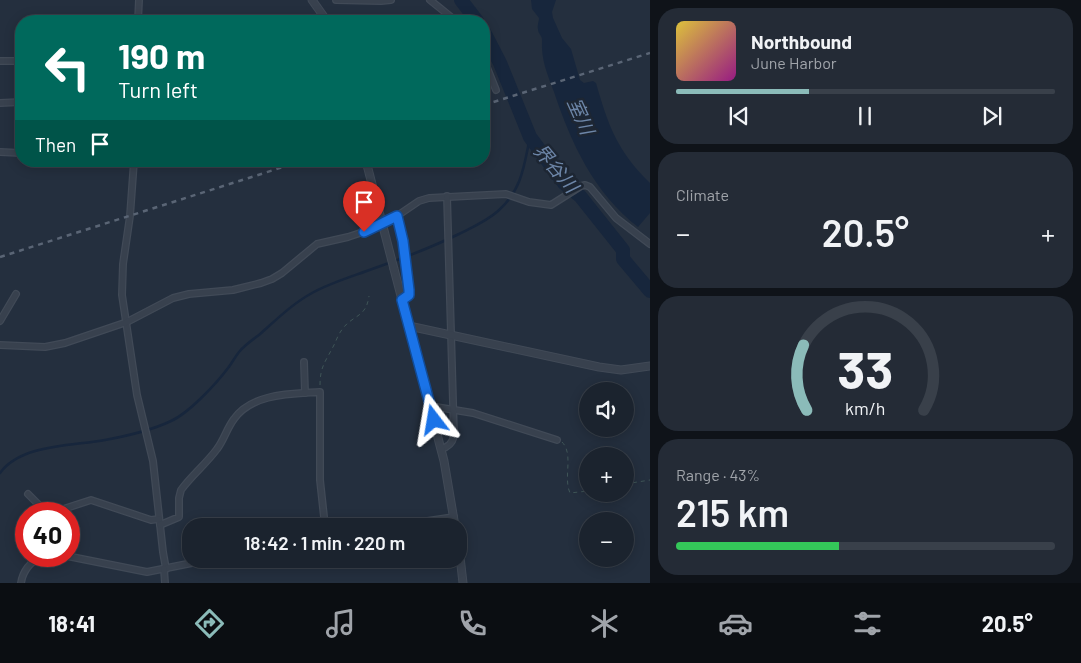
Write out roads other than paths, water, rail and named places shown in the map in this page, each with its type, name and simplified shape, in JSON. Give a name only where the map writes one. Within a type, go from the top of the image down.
[{"type":"street","points":[[138,15],[139,0]]},
{"type":"street","points":[[312,0],[323,15]]},
{"type":"street","points":[[336,0],[391,0]]},
{"type":"street","points":[[430,0],[449,15]]},
{"type":"street","points":[[0,62],[15,61]]},
{"type":"street","points":[[490,75],[496,90]]},
{"type":"street","points":[[0,103],[15,102]]},
{"type":"street","points":[[0,152],[15,153]]},
{"type":"street","points":[[134,167],[122,282],[137,395],[153,461],[165,583]]},
{"type":"street","points":[[368,167],[441,449],[454,517],[447,518]]},
{"type":"street","points":[[0,345],[46,347],[82,338],[127,322],[173,298],[189,294],[233,290],[272,279],[317,244],[364,232],[397,216],[424,199],[496,193],[512,195],[529,202],[546,205],[556,203],[585,185],[590,187],[616,218],[650,244]]},
{"type":"street","points":[[441,449],[452,442],[454,436],[447,196]]},
{"type":"street","points":[[397,216],[403,241],[409,290],[409,295],[402,300]]},
{"type":"street","points":[[0,322],[16,294]]},
{"type":"street","points":[[409,326],[599,367],[621,370],[650,366]]},
{"type":"street","points":[[304,362],[305,393]]},
{"type":"street","points":[[80,504],[91,500],[159,522],[180,517],[179,498],[181,490],[218,448],[234,418],[244,408],[268,398],[289,394],[320,392],[320,480],[324,518]]},
{"type":"street","points":[[430,406],[482,416],[557,440]]},
{"type":"street","points":[[28,494],[36,502]]},
{"type":"street","points":[[80,559],[140,572],[154,572],[182,565]]},
{"type":"street","points":[[21,583],[23,573],[28,567]]},
{"type":"street","points":[[461,568],[463,583]]},
{"type":"water","name":"室川","points":[[531,0],[556,0],[552,12],[553,18],[562,38],[571,49],[580,80],[584,83],[593,81],[596,83],[615,137],[629,160],[650,183],[650,213],[638,227],[622,214],[609,199],[576,148],[547,72],[542,54],[542,38],[538,31],[539,18],[532,9]]},
{"type":"waterway","name":"界谷川","points":[[461,0],[472,15]]},
{"type":"waterway","name":"界谷川","points":[[490,44],[500,63],[530,137],[564,183],[580,196],[623,250],[623,259],[650,291]]},
{"type":"waterway","points":[[0,473],[21,456],[34,451],[130,435],[155,428],[186,412],[223,375],[243,348],[284,312],[305,297],[335,282],[439,243],[494,215],[506,203],[517,186],[524,168],[530,137]]},
{"type":"railway","points":[[490,103],[650,53]]},
{"type":"railway","points":[[0,257],[283,167]]}]
